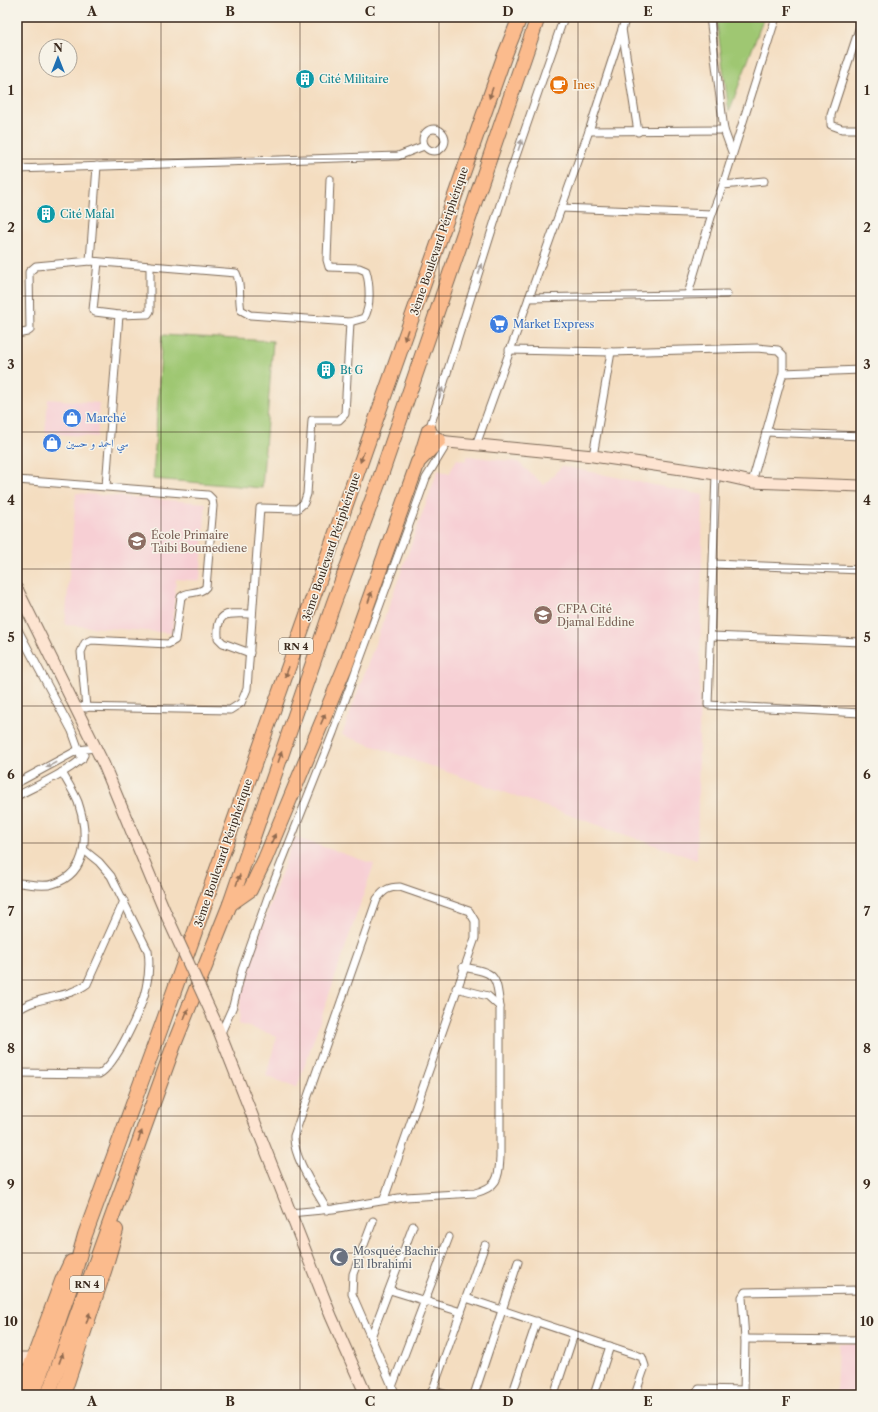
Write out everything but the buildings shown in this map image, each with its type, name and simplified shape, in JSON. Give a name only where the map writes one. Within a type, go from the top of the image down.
[{"type":"highway","name":"RN 4","points":[[504,57],[516,17]]},
{"type":"highway","name":"3ème Boulevard Périphérique","points":[[33,1395],[72,1282],[85,1235],[162,1025],[504,57],[520,17]]},
{"type":"highway","name":"3ème Boulevard Périphérique","points":[[48,1395],[175,1042],[230,904],[333,605],[378,484],[538,17]]},
{"type":"highway","points":[[230,904],[250,890],[294,792],[347,662],[418,462],[439,438]]},
{"type":"highway","name":"3ème Boulevard Périphérique","points":[[63,1395],[105,1268],[120,1214],[127,1172]]},
{"type":"highway","name":"3ème Boulevard Périphérique","points":[[20,1395],[62,1281],[85,1235]]},
{"type":"main road","points":[[439,438],[476,445],[592,456],[716,474],[752,482],[861,486]]},
{"type":"main road","points":[[17,589],[81,707],[91,749],[215,1021],[331,1316],[366,1395]]},
{"type":"main road","points":[[17,1358],[33,1358]]},
{"type":"street","points":[[220,1035],[233,1006],[242,970],[269,894],[333,733],[426,478],[439,438],[507,182],[564,17]]},
{"type":"street","points":[[476,445],[589,131],[626,17]]},
{"type":"street","points":[[710,17],[724,130],[732,153]]},
{"type":"street","points":[[688,294],[712,214],[723,185],[776,17]]},
{"type":"street","points":[[861,24],[858,45],[831,115],[831,125],[842,130],[861,129]]},
{"type":"street","points":[[622,27],[638,132]]},
{"type":"street","points":[[589,131],[638,132],[724,130]]},
{"type":"street","points":[[17,169],[398,156],[424,146]]},
{"type":"street","points":[[90,261],[97,166]]},
{"type":"street","points":[[17,334],[30,330],[29,272],[32,268],[36,266],[90,261],[236,273],[240,280],[239,300],[241,310],[250,315],[350,322],[364,318],[367,312],[368,280],[366,271],[359,268],[329,267],[327,260],[330,179]]},
{"type":"street","points":[[723,185],[764,181]]},
{"type":"street","points":[[561,208],[712,214]]},
{"type":"street","points":[[98,262],[93,310],[95,312],[119,315],[148,314],[150,311],[150,266]]},
{"type":"street","points":[[529,298],[727,294]]},
{"type":"street","points":[[106,486],[119,315]]},
{"type":"street","points":[[17,480],[208,495],[212,499],[213,506],[207,582],[204,590],[184,594],[181,597],[175,640],[168,644],[91,640],[85,643],[82,652],[81,707],[230,710],[241,704],[247,689],[260,508],[297,509],[304,503],[307,494],[312,420],[340,420],[345,414],[350,322]]},
{"type":"street","points":[[509,350],[611,352],[775,349],[781,352],[783,355],[783,373],[752,482]]},
{"type":"street","points":[[592,456],[611,352]]},
{"type":"street","points":[[783,373],[861,370]]},
{"type":"street","points":[[766,432],[861,436]]},
{"type":"street","points":[[716,474],[708,705],[861,713]]},
{"type":"street","points":[[713,564],[861,570]]},
{"type":"street","points":[[250,653],[223,643],[218,638],[217,625],[220,618],[227,614],[252,614]]},
{"type":"street","points":[[17,628],[72,731],[82,759]]},
{"type":"street","points":[[711,636],[861,642]]},
{"type":"street","points":[[17,783],[78,750],[91,749]]},
{"type":"street","points":[[17,796],[62,772],[82,759],[91,749]]},
{"type":"street","points":[[17,883],[46,886],[70,876],[78,868],[84,850],[78,802],[62,772]]},
{"type":"street","points":[[17,1073],[99,1074],[106,1070],[116,1056],[146,990],[150,964],[148,951],[111,876],[99,862],[84,850]]},
{"type":"street","points":[[327,1210],[299,1157],[295,1148],[294,1136],[377,899],[384,890],[391,887],[400,887],[470,911],[475,921],[475,938],[463,967],[384,1199]]},
{"type":"street","points":[[17,1011],[36,1000],[76,990],[87,984],[124,901]]},
{"type":"street","points":[[290,1213],[327,1210],[384,1199],[475,1193],[486,1190],[495,1184],[499,1175],[500,1158],[500,1007],[496,982],[492,975],[486,971],[463,967]]},
{"type":"street","points":[[456,988],[488,996],[500,1007]]},
{"type":"street","points":[[372,1221],[353,1274],[351,1286],[352,1294],[396,1395]]},
{"type":"street","points":[[371,1337],[413,1226]]},
{"type":"street","points":[[392,1388],[449,1237]]},
{"type":"street","points":[[447,1395],[432,1393],[485,1245]]},
{"type":"street","points":[[474,1395],[518,1262]]},
{"type":"street","points":[[390,1290],[461,1312]]},
{"type":"street","points":[[695,1395],[699,1389],[744,1392],[745,1339],[742,1297],[745,1292],[861,1290]]},
{"type":"street","points":[[466,1298],[634,1354],[644,1359],[645,1366],[635,1395]]},
{"type":"street","points":[[512,1395],[537,1321]]},
{"type":"street","points":[[554,1395],[574,1334]]},
{"type":"street","points":[[745,1339],[861,1340]]},
{"type":"street","points":[[594,1395],[610,1346]]},
{"type":"shaded area","name":"Marché","points":[[48,399],[99,403],[97,437],[45,433]]},
{"type":"shaded area","name":"CFPA Cité Djamal Eddine","points":[[468,456],[518,462],[544,485],[562,466],[703,495],[697,860],[342,735],[438,470],[449,474],[457,459],[465,461]]},
{"type":"shaded area","name":"École Primaire Taibi Boumediene","points":[[76,493],[206,503],[200,581],[176,579],[172,633],[65,625]]},
{"type":"shaded area","points":[[294,837],[374,864],[297,1088],[266,1076],[277,1036],[239,1024],[241,987]]},
{"type":"shaded area","points":[[838,1343],[861,1343],[861,1395],[836,1395]]},
{"type":"green space","points":[[716,17],[764,17],[729,112]]},
{"type":"green space","points":[[162,335],[273,341],[262,488],[153,479]]},
{"type":"place","name":"Cité Militaire","points":[[305,79]]},
{"type":"place","name":"Ines","points":[[559,85]]},
{"type":"place","name":"Cité Mafal","points":[[46,214]]},
{"type":"place","name":"Market Express","points":[[499,324]]},
{"type":"place","name":"Bt G","points":[[326,370]]},
{"type":"place","name":"Marché","points":[[72,418]]},
{"type":"place","name":"سي احمد و حسين","points":[[52,443]]},
{"type":"place","name":"École Primaire Taibi Boumediene","points":[[137,541]]},
{"type":"place","name":"CFPA Cité Djamal Eddine","points":[[543,615]]},
{"type":"place","name":"Mosquée Bachir El Ibrahimi","points":[[339,1257]]}]
